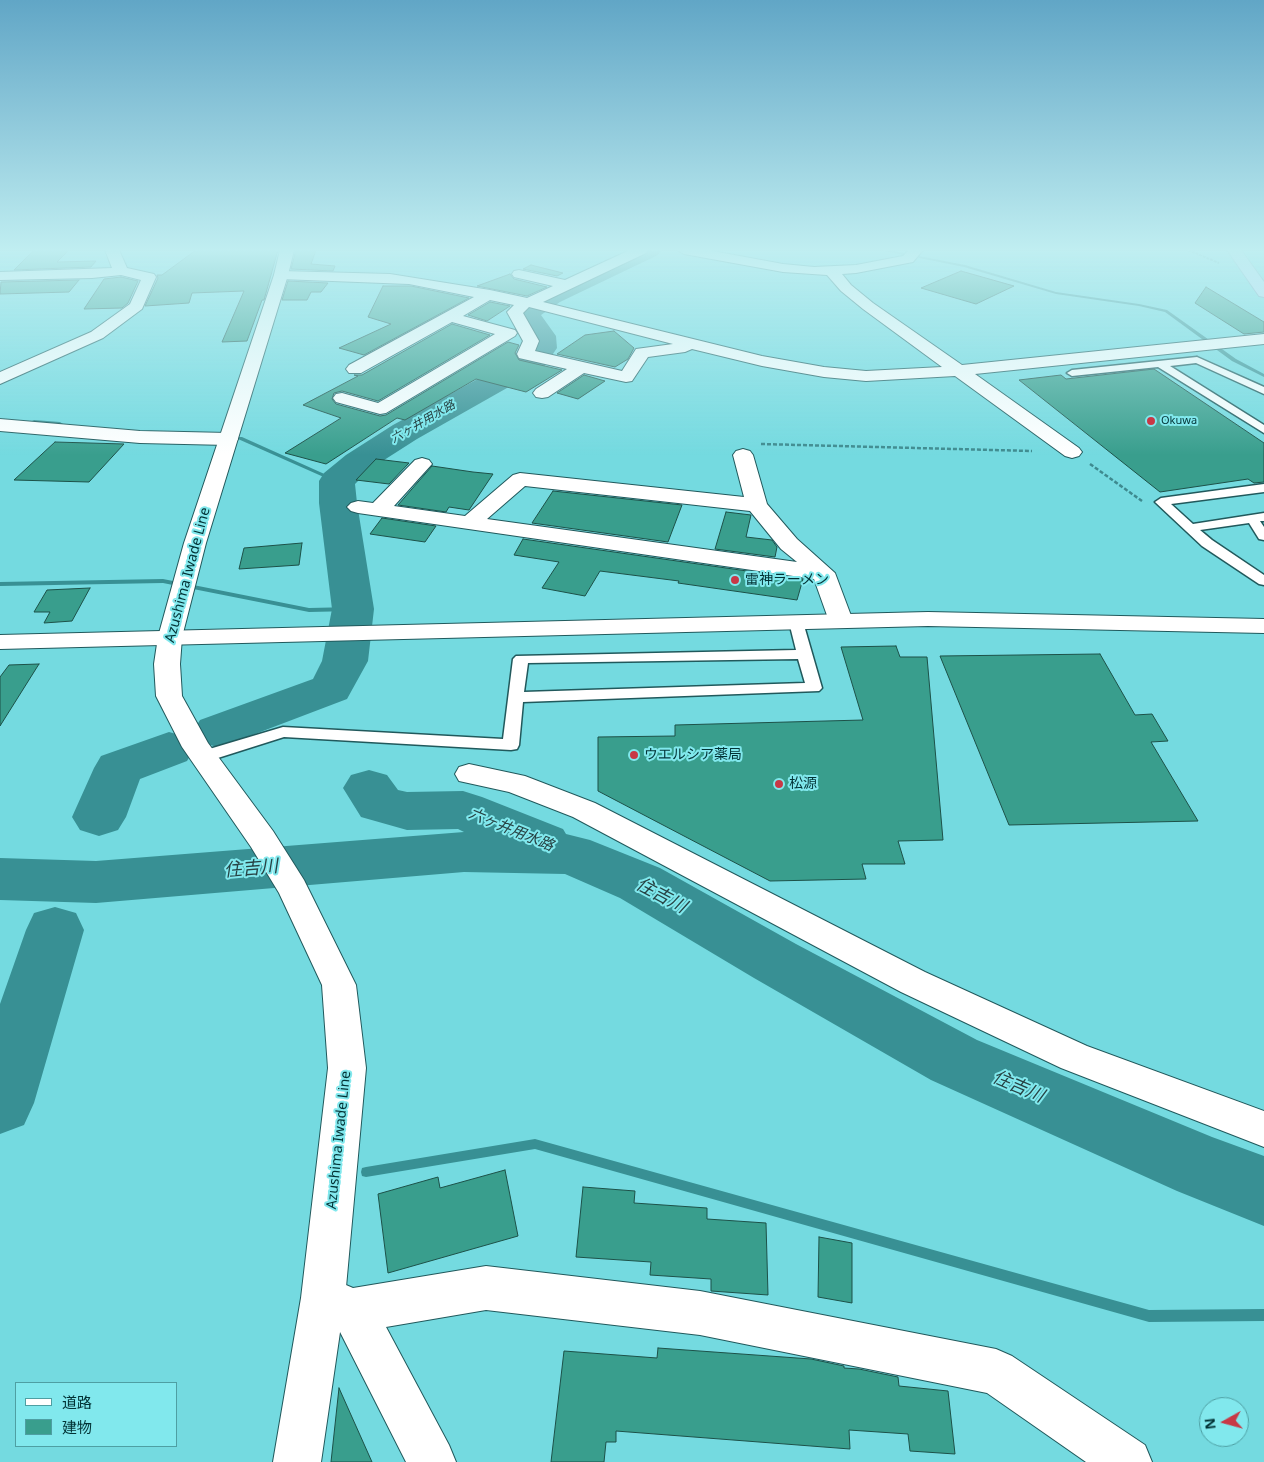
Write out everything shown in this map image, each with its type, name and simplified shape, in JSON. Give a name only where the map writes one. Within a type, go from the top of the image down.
[{"type":"street","points":[[0,379],[20,368],[97,336],[121,318]]},
{"type":"street","name":"Azushima Iwade Line","points":[[267,318],[195,543],[170,637],[167,664],[170,696],[202,756],[262,839],[293,889],[339,985],[347,1068],[338,1304],[298,1462]]},
{"type":"street","points":[[354,369],[450,318]]},
{"type":"street","points":[[342,398],[380,409],[509,333],[451,318]]},
{"type":"street","points":[[519,318],[531,340],[525,354],[626,377],[642,353],[696,345]]},
{"type":"street","points":[[589,318],[762,361],[858,375],[910,375],[958,371],[1264,339]]},
{"type":"street","points":[[887,318],[1072,452]]},
{"type":"street","points":[[9,357],[46,358]]},
{"type":"street","points":[[542,393],[581,366]]},
{"type":"street","points":[[0,426],[140,437],[228,438]]},
{"type":"street","points":[[748,450],[757,505],[789,544],[824,573],[841,621]]},
{"type":"street","points":[[422,464],[368,508],[824,573]]},
{"type":"street","points":[[470,523],[520,479],[757,505]]},
{"type":"street","points":[[0,642],[938,619],[1264,626]]},
{"type":"street","points":[[470,774],[515,783],[584,810],[922,986],[1074,1057],[1264,1130]]},
{"type":"street","points":[[432,1462],[338,1304],[486,1288],[709,1315],[996,1372],[1128,1462]]},
{"type":"lane","points":[[1072,373],[1197,360],[1264,392]]},
{"type":"lane","points":[[1160,364],[1264,430]]},
{"type":"lane","points":[[1193,384],[1245,383]]},
{"type":"lane","points":[[1219,384],[1264,403]]},
{"type":"lane","points":[[1247,419],[1264,416]]},
{"type":"lane","points":[[1264,488],[1161,502],[1207,543],[1264,581]]},
{"type":"lane","points":[[1190,528],[1258,518],[1264,536]]},
{"type":"lane","points":[[516,697],[814,688],[796,622]]},
{"type":"lane","points":[[202,756],[283,732],[511,745],[521,659],[805,654]]},
{"type":"path","points":[[748,450],[1072,452],[1145,503]]},
{"type":"building","points":[[232,318],[255,318],[247,341],[222,342]]},
{"type":"building","points":[[372,318],[432,318],[364,355],[339,348],[391,324]]},
{"type":"building","points":[[478,318],[491,318],[487,321]]},
{"type":"building","points":[[1219,318],[1258,318],[1264,322],[1264,332],[1244,334]]},
{"type":"building","points":[[452,324],[490,335],[378,401],[342,391],[334,393],[332,399],[336,404],[380,416],[386,415],[508,342],[519,345],[515,353],[519,360],[562,370],[526,392],[476,379],[405,420],[397,418],[326,464],[285,453],[341,418],[303,405],[358,376],[354,375],[362,375]]},
{"type":"building","points":[[614,331],[634,348],[628,359],[615,367],[557,354],[585,335]]},
{"type":"building","points":[[1154,369],[1264,443],[1264,482],[1254,483],[1248,479],[1160,492],[1019,380],[1061,375],[1066,379]]},
{"type":"building","points":[[584,375],[605,381],[578,399],[557,393]]},
{"type":"building","points":[[55,442],[124,444],[89,482],[14,480]]},
{"type":"building","points":[[376,459],[409,463],[389,484],[356,480]]},
{"type":"building","points":[[432,466],[493,474],[469,510],[449,507],[446,512],[398,505]]},
{"type":"building","points":[[553,491],[682,505],[668,542],[532,523]]},
{"type":"building","points":[[726,512],[751,515],[746,537],[772,540],[777,547],[775,557],[715,549]]},
{"type":"building","points":[[382,518],[436,526],[425,542],[370,534]]},
{"type":"building","points":[[523,539],[803,579],[797,600],[678,583],[679,581],[600,571],[585,596],[542,588],[559,562],[514,555]]},
{"type":"building","points":[[302,543],[299,565],[239,569],[244,548]]},
{"type":"building","points":[[90,588],[72,621],[44,623],[50,612],[34,612],[47,590]]},
{"type":"building","points":[[896,646],[900,657],[927,657],[943,840],[898,841],[905,864],[862,864],[866,879],[770,881],[598,791],[598,737],[675,736],[675,725],[863,720],[841,647]]},
{"type":"building","points":[[1100,654],[1135,715],[1152,714],[1168,741],[1151,742],[1198,821],[1009,825],[940,656]]},
{"type":"building","points":[[39,664],[0,726],[0,677],[9,665]]},
{"type":"building","points":[[505,1170],[518,1236],[388,1273],[378,1194],[438,1177],[440,1188]]},
{"type":"building","points":[[583,1187],[635,1191],[634,1203],[707,1208],[707,1219],[766,1223],[768,1295],[711,1291],[711,1279],[650,1275],[651,1262],[576,1257]]},
{"type":"building","points":[[819,1237],[852,1243],[852,1303],[818,1297]]},
{"type":"building","points":[[658,1348],[811,1359],[844,1366],[844,1368],[898,1377],[899,1386],[948,1391],[955,1454],[910,1451],[908,1434],[849,1430],[850,1449],[616,1431],[616,1442],[606,1442],[604,1462],[551,1462],[564,1351],[657,1358]]},
{"type":"building","points":[[339,1388],[372,1462],[331,1462]]},
{"type":"waterway","name":"六ヶ井用水路","points":[[217,731],[331,689],[345,661],[353,609],[338,503],[337,481],[358,462],[405,432],[533,361],[542,348],[542,336],[528,318]]},
{"type":"waterway","points":[[1176,318],[1234,360],[1264,376]]},
{"type":"waterway","points":[[34,422],[60,424]]},
{"type":"waterway","points":[[240,438],[337,481]]},
{"type":"waterway","points":[[0,584],[163,581],[309,610],[353,609]]},
{"type":"waterway","name":"六ヶ井用水路","points":[[99,817],[119,768],[169,749]]},
{"type":"waterway","name":"六ヶ井用水路","points":[[369,788],[380,804],[407,811],[463,810],[544,843]]},
{"type":"waterway","name":"住吉川","points":[[0,879],[96,882],[464,852],[571,854],[640,883],[775,961],[954,1060],[1202,1167],[1264,1191]]},
{"type":"waterway","name":"六ヶ井用水路","points":[[0,1103],[55,930]]},
{"type":"waterway","points":[[366,1172],[535,1144],[1149,1316],[1264,1315]]},
{"type":"place","name":"Okuwa","points":[[1151,421]]},
{"type":"place","name":"雷神ラーメン","points":[[735,580]]},
{"type":"place","name":"ウエルシア薬局","points":[[634,755]]},
{"type":"place","name":"松源","points":[[779,784]]}]
